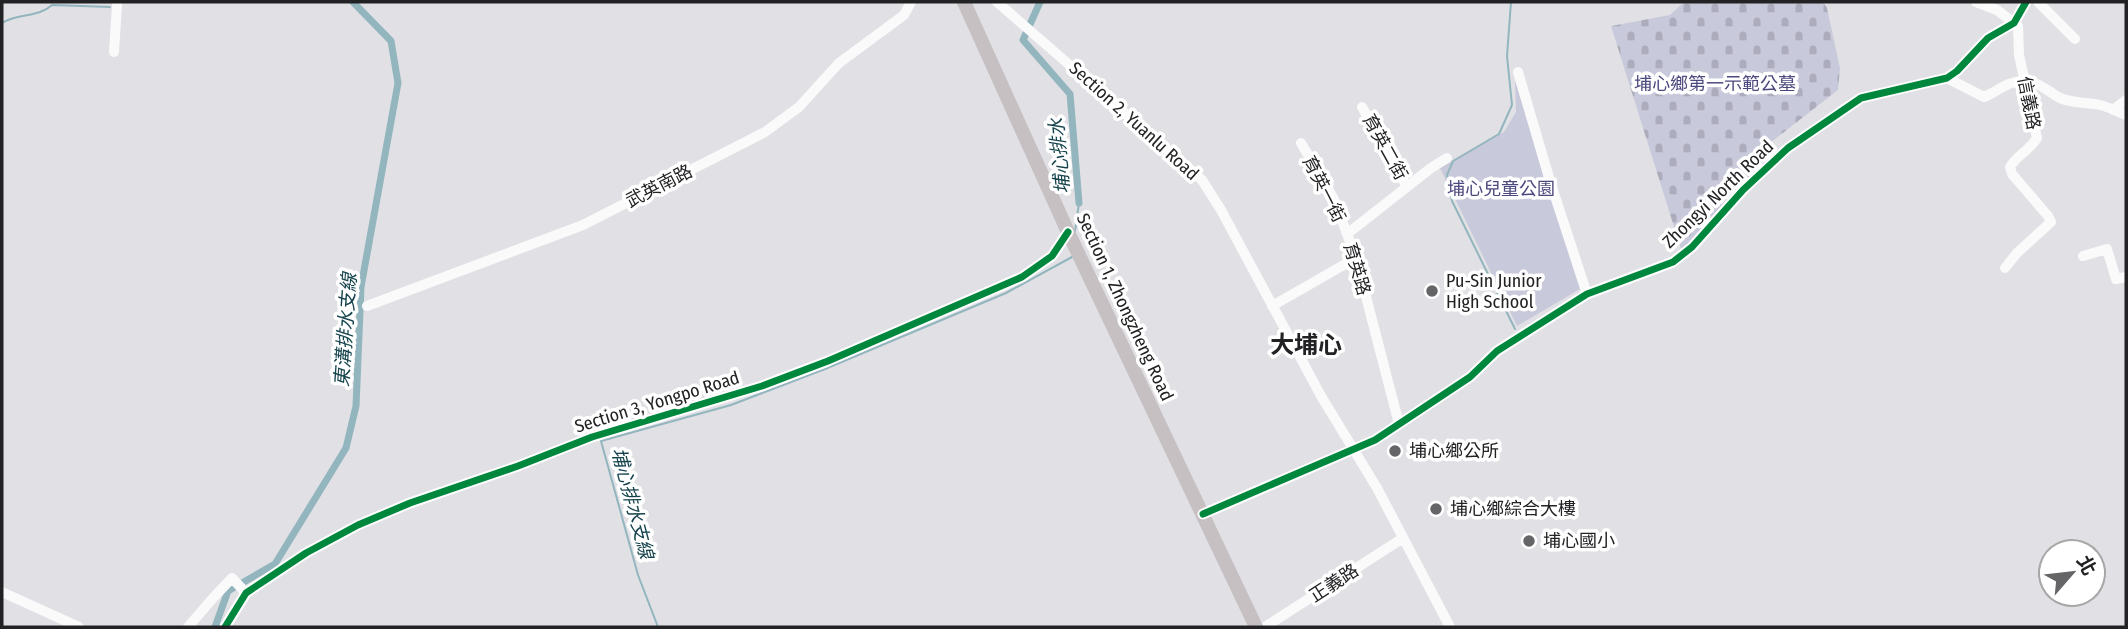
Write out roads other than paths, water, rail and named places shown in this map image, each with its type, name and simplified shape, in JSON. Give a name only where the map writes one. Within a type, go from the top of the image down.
[{"type":"main road","name":"Section 1, Zhongzheng Road","points":[[964,2],[1068,232],[1256,627]]},
{"type":"street","name":"武英南路","points":[[367,306],[583,225],[765,132],[799,107],[839,63],[904,15],[911,2]]},
{"type":"street","name":"Section 2, Yuanlu Road","points":[[997,2],[1200,178],[1221,210],[1352,450],[1377,488],[1450,627]]},
{"type":"street","points":[[1976,2],[1997,10],[2014,23]]},
{"type":"street","name":"Zhongyi North Road","points":[[1203,514],[1375,440],[1470,377],[1497,351],[1587,294],[1672,262],[1692,247],[1743,190],[1788,148],[1861,98],[1947,78],[1989,38],[2014,23],[2026,2]]},
{"type":"street","points":[[2038,2],[2075,38]]},
{"type":"street","points":[[114,52],[117,5]]},
{"type":"street","name":"信義路","points":[[2005,268],[2017,253],[2051,222],[2012,174],[2010,167],[2016,157],[2033,145],[2036,138],[2019,55],[2018,26],[2014,23]]},
{"type":"street","points":[[1518,72],[1587,294]]},
{"type":"street","points":[[1947,78],[1984,97],[1995,93],[2005,84],[2024,81],[2037,83],[2060,98],[2099,105],[2126,115]]},
{"type":"street","points":[[2113,110],[2126,100]]},
{"type":"street","name":"育英二街","points":[[1362,107],[1407,187]]},
{"type":"street","name":"育英一街","points":[[1301,143],[1334,199],[1347,234]]},
{"type":"street","name":"育英路","points":[[1399,424],[1356,258],[1347,234],[1447,158]]},
{"type":"street","name":"Section 3, Yongpo Road","points":[[246,593],[317,547],[358,525],[410,503],[592,438],[762,386],[828,362],[989,293],[1023,277],[1052,256],[1068,232]]},
{"type":"street","points":[[2083,256],[2107,249],[2116,279],[2126,277]]},
{"type":"street","points":[[1272,306],[1356,258]]},
{"type":"street","name":"正義路","points":[[1265,627],[1403,538]]},
{"type":"street","points":[[188,627],[232,578],[246,593],[225,627]]},
{"type":"street","points":[[2,592],[76,627]]},
{"type":"waterway","name":"東溝排水支線","points":[[215,627],[228,591],[275,564],[346,448],[356,406],[361,287],[398,83],[391,41],[353,2]]},
{"type":"waterway","name":"埔心排水","points":[[1040,2],[1023,40],[1070,94],[1079,203]]},
{"type":"waterway","points":[[1511,2],[1507,56],[1512,105],[1499,134],[1453,161],[1447,175],[1452,201],[1515,329]]},
{"type":"waterway","points":[[2,23],[41,12],[52,5],[110,7]]},
{"type":"waterway","name":"埔心排水支線","points":[[1075,231],[1079,203]]},
{"type":"waterway","name":"埔心排水支線","points":[[658,627],[638,575],[601,441],[731,405],[825,369],[1006,293],[1072,257]]},
{"type":"place","name":"Pu-Sin Junior High School","points":[[1432,291]]},
{"type":"place","name":"埔心鄉公所","points":[[1395,451]]},
{"type":"place","name":"埔心鄉綜合大樓","points":[[1436,509]]},
{"type":"place","name":"埔心國小","points":[[1529,541]]},
{"type":"district","name":"大埔心","points":[[1306,345]]},
{"type":"park label","name":"埔心鄉第一示範公墓","points":[[1715,84]]},
{"type":"park label","name":"埔心兒童公園","points":[[1501,189]]}]
